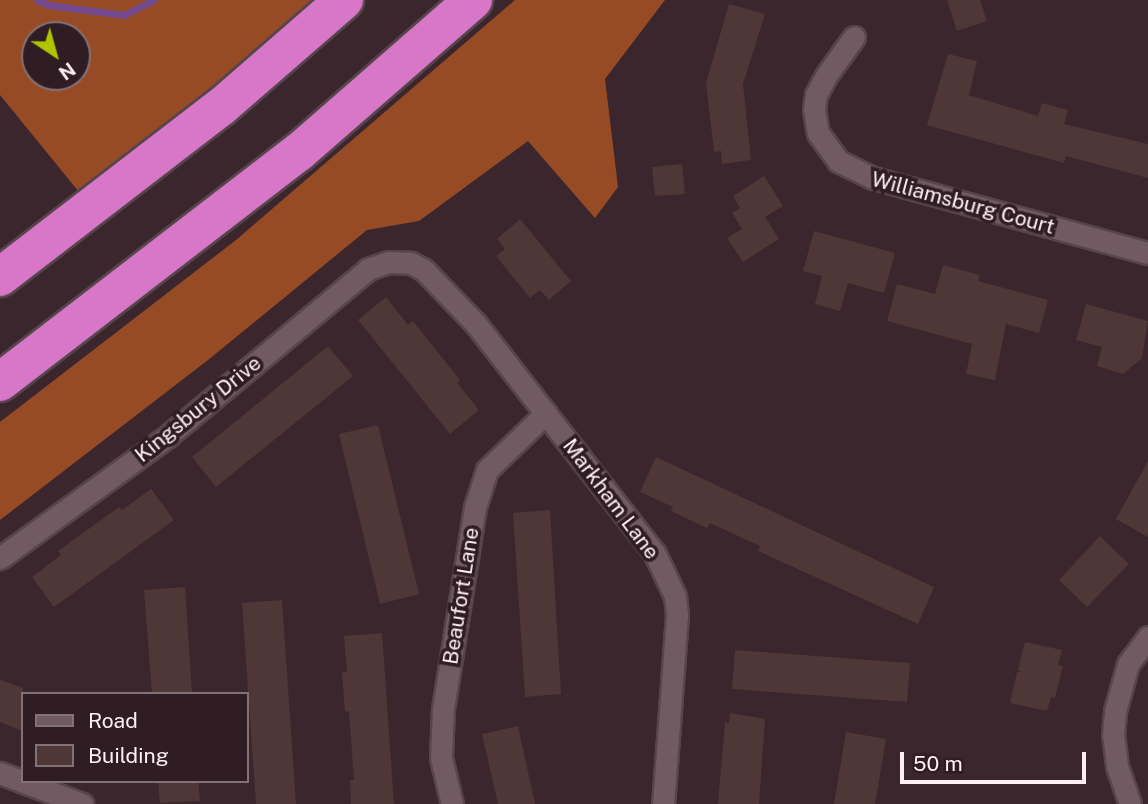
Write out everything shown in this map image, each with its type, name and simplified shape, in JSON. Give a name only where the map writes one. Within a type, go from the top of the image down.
[{"type":"highway","points":[[0,277],[221,107],[344,0]]},
{"type":"highway","points":[[0,382],[299,152],[473,0]]},
{"type":"street","name":"Williamsburg Court","points":[[854,37],[821,85],[814,109],[818,133],[838,161],[873,178],[1148,253]]},
{"type":"street","name":"Markham Lane","points":[[396,262],[411,263],[424,270],[476,324],[655,554],[675,596],[677,615],[663,804]]},
{"type":"street","name":"Kingsbury Drive","points":[[0,558],[169,435],[368,269],[396,262]]},
{"type":"street","name":"Beaufort Lane","points":[[452,804],[441,758],[443,709],[475,507],[487,470],[546,413]]},
{"type":"street","points":[[1130,804],[1117,766],[1113,735],[1115,710],[1128,664],[1148,637]]},
{"type":"street","points":[[0,773],[21,781]]},
{"type":"street","points":[[26,783],[82,804]]},
{"type":"shaded area","points":[[0,0],[313,0],[164,130],[79,192],[0,95]]},
{"type":"shaded area","points":[[515,0],[665,0],[605,79],[618,187],[595,218],[528,141],[419,221],[367,230],[208,360],[0,520],[0,422],[236,240]]},
{"type":"building","points":[[947,0],[980,0],[987,21],[957,31]]},
{"type":"building","points":[[729,4],[765,14],[743,84],[751,160],[722,164],[721,151],[714,152],[706,83]]},
{"type":"building","points":[[948,54],[977,61],[969,95],[1038,116],[1042,103],[1068,110],[1064,124],[1148,144],[1148,178],[1066,156],[1064,163],[927,125]]},
{"type":"building","points":[[682,164],[685,194],[655,196],[652,167]]},
{"type":"building","points":[[764,176],[783,206],[765,217],[779,239],[743,262],[727,238],[742,229],[732,213],[740,208],[733,196]]},
{"type":"building","points":[[520,219],[571,281],[549,300],[540,290],[530,298],[496,256],[505,249],[497,239]]},
{"type":"building","points":[[814,231],[895,253],[884,293],[848,283],[840,311],[815,304],[822,276],[803,271]]},
{"type":"building","points":[[943,265],[980,275],[978,281],[1048,300],[1039,333],[1006,324],[995,380],[966,374],[972,344],[887,321],[897,284],[935,294]]},
{"type":"building","points":[[386,297],[408,325],[413,321],[460,380],[457,383],[479,410],[450,434],[358,320]]},
{"type":"building","points":[[1086,304],[1148,321],[1142,358],[1123,374],[1097,366],[1102,347],[1076,340]]},
{"type":"building","points":[[328,346],[353,376],[216,487],[192,457]]},
{"type":"building","points":[[378,425],[419,594],[380,604],[339,434]]},
{"type":"building","points":[[656,457],[934,587],[918,624],[758,551],[760,546],[710,523],[707,528],[671,511],[673,507],[640,492]]},
{"type":"building","points":[[1148,461],[1148,537],[1116,519]]},
{"type":"building","points":[[151,489],[174,520],[54,607],[32,577],[61,555],[58,551],[119,507],[122,510]]},
{"type":"building","points":[[550,510],[561,694],[525,697],[513,513]]},
{"type":"building","points":[[1100,536],[1129,564],[1087,607],[1059,580]]},
{"type":"building","points":[[185,587],[192,692],[152,692],[144,590]]},
{"type":"building","points":[[282,600],[296,804],[256,804],[242,603]]},
{"type":"building","points":[[382,633],[394,804],[351,804],[350,780],[354,780],[349,711],[345,712],[342,672],[347,672],[344,636]]},
{"type":"building","points":[[1025,642],[1062,650],[1058,665],[1063,666],[1055,698],[1051,697],[1047,711],[1010,703],[1017,672],[1022,672],[1018,670]]},
{"type":"building","points":[[735,650],[910,663],[907,702],[732,689]]},
{"type":"building","points":[[0,680],[23,688],[23,692],[21,730],[0,722]]},
{"type":"building","points":[[730,713],[765,719],[759,804],[718,804],[725,722],[729,723]]},
{"type":"building","points":[[518,726],[535,804],[498,804],[482,734]]},
{"type":"building","points":[[846,732],[886,739],[875,804],[834,804]]},
{"type":"building","points":[[158,783],[198,783],[200,801],[160,803]]},
{"type":"waterway","points":[[37,0],[48,5],[124,15],[153,0]]}]
